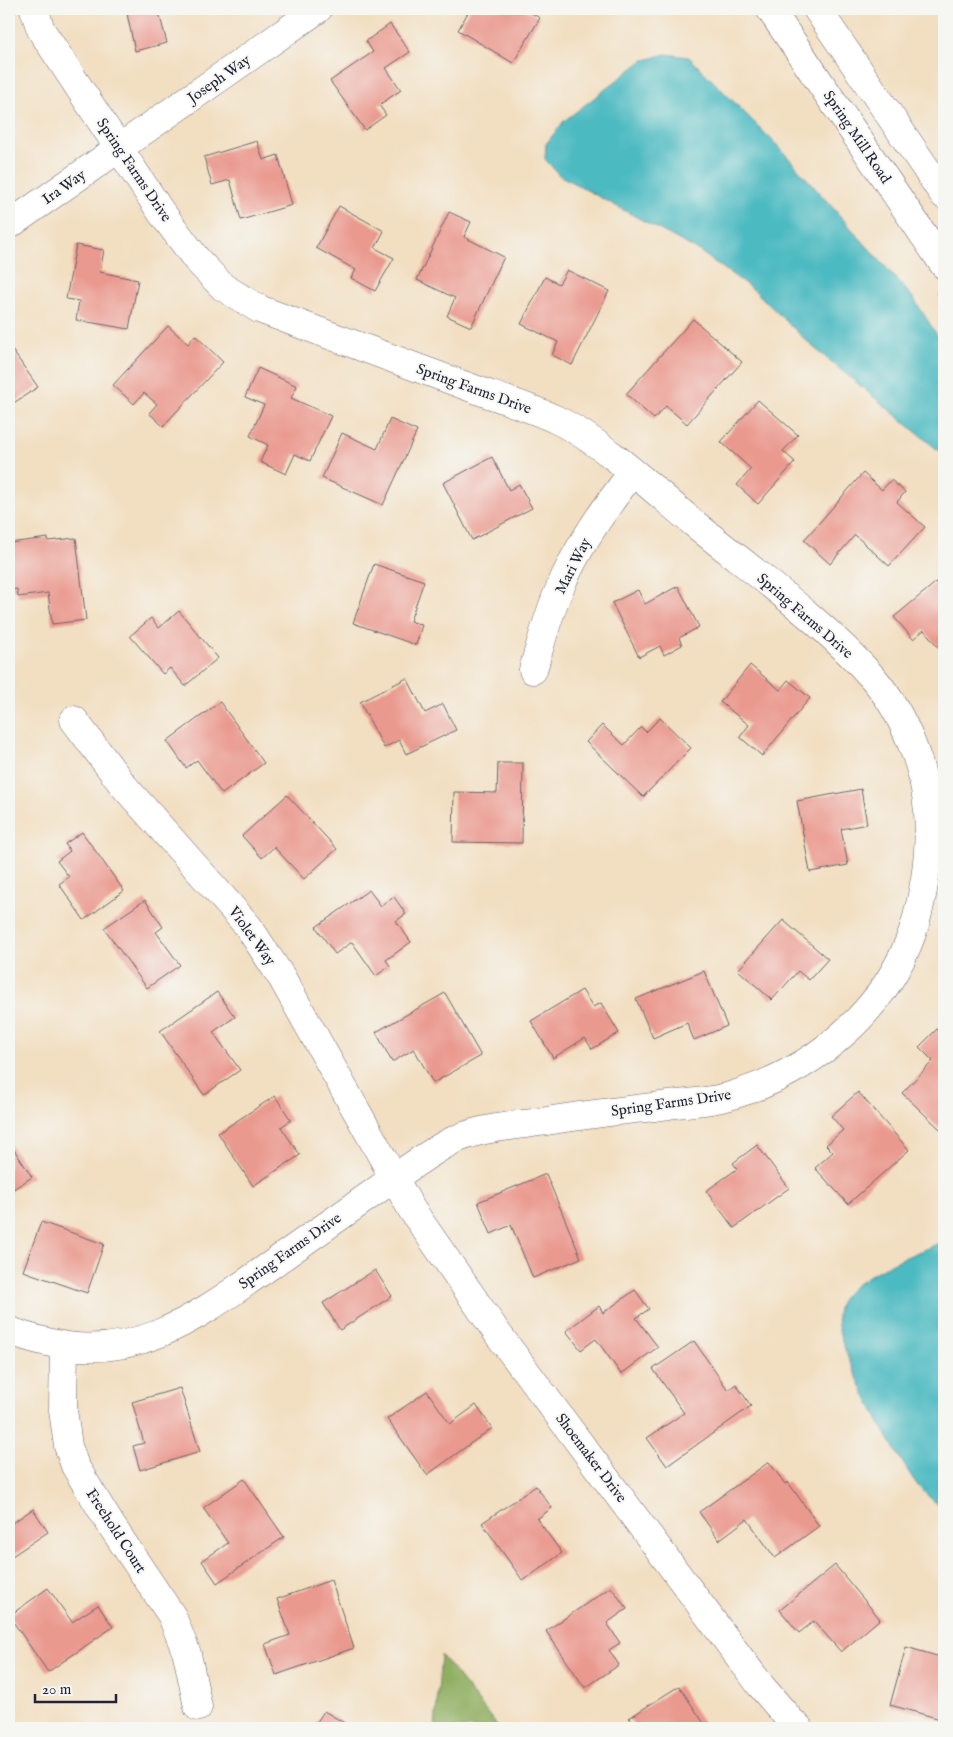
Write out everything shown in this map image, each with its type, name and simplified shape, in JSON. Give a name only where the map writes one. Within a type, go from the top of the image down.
[{"type":"street","name":"Spring Farms Drive","points":[[9,1330],[19,1335],[64,1346],[93,1349],[147,1339],[177,1327],[212,1306],[448,1142],[471,1133],[559,1119],[726,1098],[767,1083],[806,1062],[844,1036],[876,1001],[893,974],[911,936],[928,869],[928,805],[914,750],[896,712],[878,683],[832,636],[632,473],[558,421],[259,309],[223,287],[197,260],[120,150],[41,30],[34,9]]},
{"type":"street","name":"Joseph Way","points":[[120,150],[318,9]]},
{"type":"street","name":"Spring Mill Road","points":[[770,9],[944,265]]},
{"type":"street","points":[[817,9],[944,195]]},
{"type":"street","name":"Ira Way","points":[[9,225],[120,150]]},
{"type":"street","name":"Mari Way","points":[[532,670],[559,590],[574,559],[605,507],[632,473]]},
{"type":"street","name":"Violet Way","points":[[74,720],[123,786],[248,926],[282,978],[394,1179]]},
{"type":"street","name":"Shoemaker Drive","points":[[394,1179],[412,1210],[498,1334],[761,1686],[791,1722],[800,1728]]},
{"type":"street","name":"Freehold Court","points":[[64,1346],[63,1410],[68,1446],[75,1466],[110,1524],[172,1616],[187,1654],[198,1707]]},
{"type":"green space","points":[[441,1655],[499,1728],[435,1728]]},
{"type":"water","points":[[666,54],[689,57],[776,144],[914,299],[944,346],[944,455],[812,346],[754,290],[699,251],[559,175],[545,159],[546,144],[564,121],[642,61]]},
{"type":"water","points":[[944,1241],[944,1510],[919,1487],[884,1430],[846,1353],[839,1332],[837,1317],[841,1300],[862,1280],[889,1265]]},
{"type":"building","points":[[126,9],[158,9],[167,43],[135,51]]},
{"type":"building","points":[[470,9],[524,9],[540,18],[513,63],[458,30]]},
{"type":"building","points":[[390,24],[410,52],[386,68],[401,90],[379,105],[386,115],[365,130],[330,81],[373,52],[366,41]]},
{"type":"building","points":[[257,141],[263,160],[278,155],[292,205],[241,220],[230,180],[212,185],[204,157]]},
{"type":"building","points":[[339,206],[384,231],[375,248],[394,258],[375,291],[351,278],[356,270],[316,248]]},
{"type":"building","points":[[449,212],[471,222],[464,237],[504,257],[471,327],[447,316],[455,298],[417,280]]},
{"type":"building","points":[[76,245],[104,250],[100,272],[138,280],[129,329],[76,320],[79,301],[66,299]]},
{"type":"building","points":[[567,270],[609,291],[572,365],[552,355],[558,342],[521,324],[545,277],[559,284]]},
{"type":"building","points":[[693,319],[742,362],[687,424],[666,406],[654,419],[626,394]]},
{"type":"building","points":[[168,326],[188,344],[195,335],[223,362],[163,426],[149,413],[157,404],[144,393],[134,404],[113,385]]},
{"type":"building","points":[[12,350],[38,387],[9,406],[9,352]]},
{"type":"building","points":[[258,368],[297,386],[291,398],[331,416],[310,461],[295,454],[286,474],[260,462],[268,445],[250,436],[264,405],[245,397]]},
{"type":"building","points":[[758,400],[798,435],[783,451],[795,462],[758,504],[737,485],[751,469],[721,442]]},
{"type":"building","points":[[390,419],[417,431],[383,505],[322,478],[342,433],[377,449]]},
{"type":"building","points":[[492,457],[509,490],[519,484],[532,508],[472,540],[443,483]]},
{"type":"building","points":[[863,473],[882,490],[891,480],[905,492],[897,502],[925,527],[889,566],[855,535],[830,564],[804,540]]},
{"type":"building","points":[[48,538],[48,541],[76,538],[86,620],[52,624],[48,593],[18,597],[17,589],[9,590],[9,543]]},
{"type":"building","points":[[374,564],[424,581],[410,621],[422,625],[416,645],[353,623]]},
{"type":"building","points":[[940,579],[944,583],[944,654],[924,630],[913,639],[894,617]]},
{"type":"building","points":[[678,586],[699,627],[679,638],[682,645],[664,655],[660,646],[639,657],[612,603],[638,590],[645,604]]},
{"type":"building","points":[[179,611],[218,658],[185,686],[170,668],[163,674],[130,636],[151,618],[159,628]]},
{"type":"building","points":[[750,665],[780,690],[788,680],[810,698],[762,756],[740,737],[749,725],[720,702]]},
{"type":"building","points":[[407,678],[425,713],[443,704],[456,730],[406,754],[399,740],[384,748],[360,702]]},
{"type":"building","points":[[220,702],[264,763],[222,794],[197,760],[186,768],[167,741]]},
{"type":"building","points":[[660,718],[691,748],[643,797],[586,742],[602,725],[624,745],[641,727],[646,732]]},
{"type":"building","points":[[498,763],[523,763],[522,843],[453,842],[454,792],[497,793]]},
{"type":"building","points":[[861,789],[867,824],[841,829],[848,865],[810,872],[797,801]]},
{"type":"building","points":[[287,795],[337,849],[304,879],[274,847],[262,858],[242,836]]},
{"type":"building","points":[[82,832],[124,891],[84,920],[59,884],[69,877],[57,861],[70,851],[65,844]]},
{"type":"building","points":[[369,890],[381,906],[394,897],[406,914],[396,921],[411,942],[386,960],[390,966],[376,976],[352,942],[335,954],[316,927]]},
{"type":"building","points":[[145,900],[163,927],[156,932],[180,965],[147,988],[104,928]]},
{"type":"building","points":[[783,920],[828,959],[809,980],[798,971],[772,1000],[738,970]]},
{"type":"building","points":[[704,971],[727,1026],[694,1040],[687,1023],[653,1038],[636,999]]},
{"type":"building","points":[[582,990],[593,1007],[601,1003],[619,1033],[592,1049],[585,1038],[553,1058],[531,1021]]},
{"type":"building","points":[[217,992],[235,1017],[213,1032],[240,1070],[204,1095],[160,1031]]},
{"type":"building","points":[[445,993],[481,1056],[433,1083],[414,1049],[392,1062],[376,1032]]},
{"type":"building","points":[[940,1026],[944,1030],[944,1126],[941,1130],[902,1093],[933,1061],[919,1047]]},
{"type":"building","points":[[858,1092],[909,1150],[848,1204],[815,1168],[833,1152],[826,1145],[843,1130],[831,1116]]},
{"type":"building","points":[[275,1096],[291,1120],[281,1127],[300,1155],[253,1186],[218,1133]]},
{"type":"building","points":[[9,1142],[32,1177],[9,1192]]},
{"type":"building","points":[[757,1145],[789,1188],[734,1228],[706,1191],[737,1169],[733,1163]]},
{"type":"building","points":[[546,1174],[581,1258],[533,1278],[511,1225],[491,1234],[478,1202]]},
{"type":"building","points":[[41,1222],[104,1244],[87,1293],[23,1271]]},
{"type":"building","points":[[375,1270],[392,1296],[340,1330],[323,1303]]},
{"type":"building","points":[[635,1290],[649,1309],[636,1318],[658,1347],[621,1374],[596,1339],[581,1350],[566,1331],[599,1306],[603,1313]]},
{"type":"building","points":[[694,1341],[728,1390],[736,1384],[751,1406],[667,1466],[647,1438],[684,1413],[653,1369]]},
{"type":"building","points":[[180,1388],[200,1452],[140,1470],[133,1446],[144,1443],[132,1402]]},
{"type":"building","points":[[427,1391],[450,1424],[476,1405],[492,1428],[427,1475],[387,1419]]},
{"type":"building","points":[[769,1462],[785,1484],[788,1482],[819,1526],[775,1558],[747,1519],[719,1540],[699,1512]]},
{"type":"building","points":[[244,1479],[284,1537],[217,1583],[202,1561],[228,1543],[203,1508]]},
{"type":"building","points":[[536,1486],[552,1508],[537,1519],[562,1553],[523,1581],[482,1523]]},
{"type":"building","points":[[33,1509],[48,1532],[9,1558],[9,1525]]},
{"type":"building","points":[[835,1565],[880,1619],[841,1652],[814,1621],[799,1633],[780,1610]]},
{"type":"building","points":[[331,1580],[354,1648],[276,1675],[265,1644],[290,1635],[277,1599]]},
{"type":"building","points":[[611,1587],[627,1609],[607,1623],[620,1643],[609,1650],[619,1665],[585,1688],[546,1631]]},
{"type":"building","points":[[48,1588],[72,1622],[98,1605],[113,1627],[48,1672],[9,1616]]},
{"type":"building","points":[[906,1647],[944,1658],[944,1720],[890,1705]]},
{"type":"building","points":[[679,1686],[707,1728],[636,1728],[629,1718]]},
{"type":"building","points":[[324,1711],[353,1728],[313,1728]]}]
